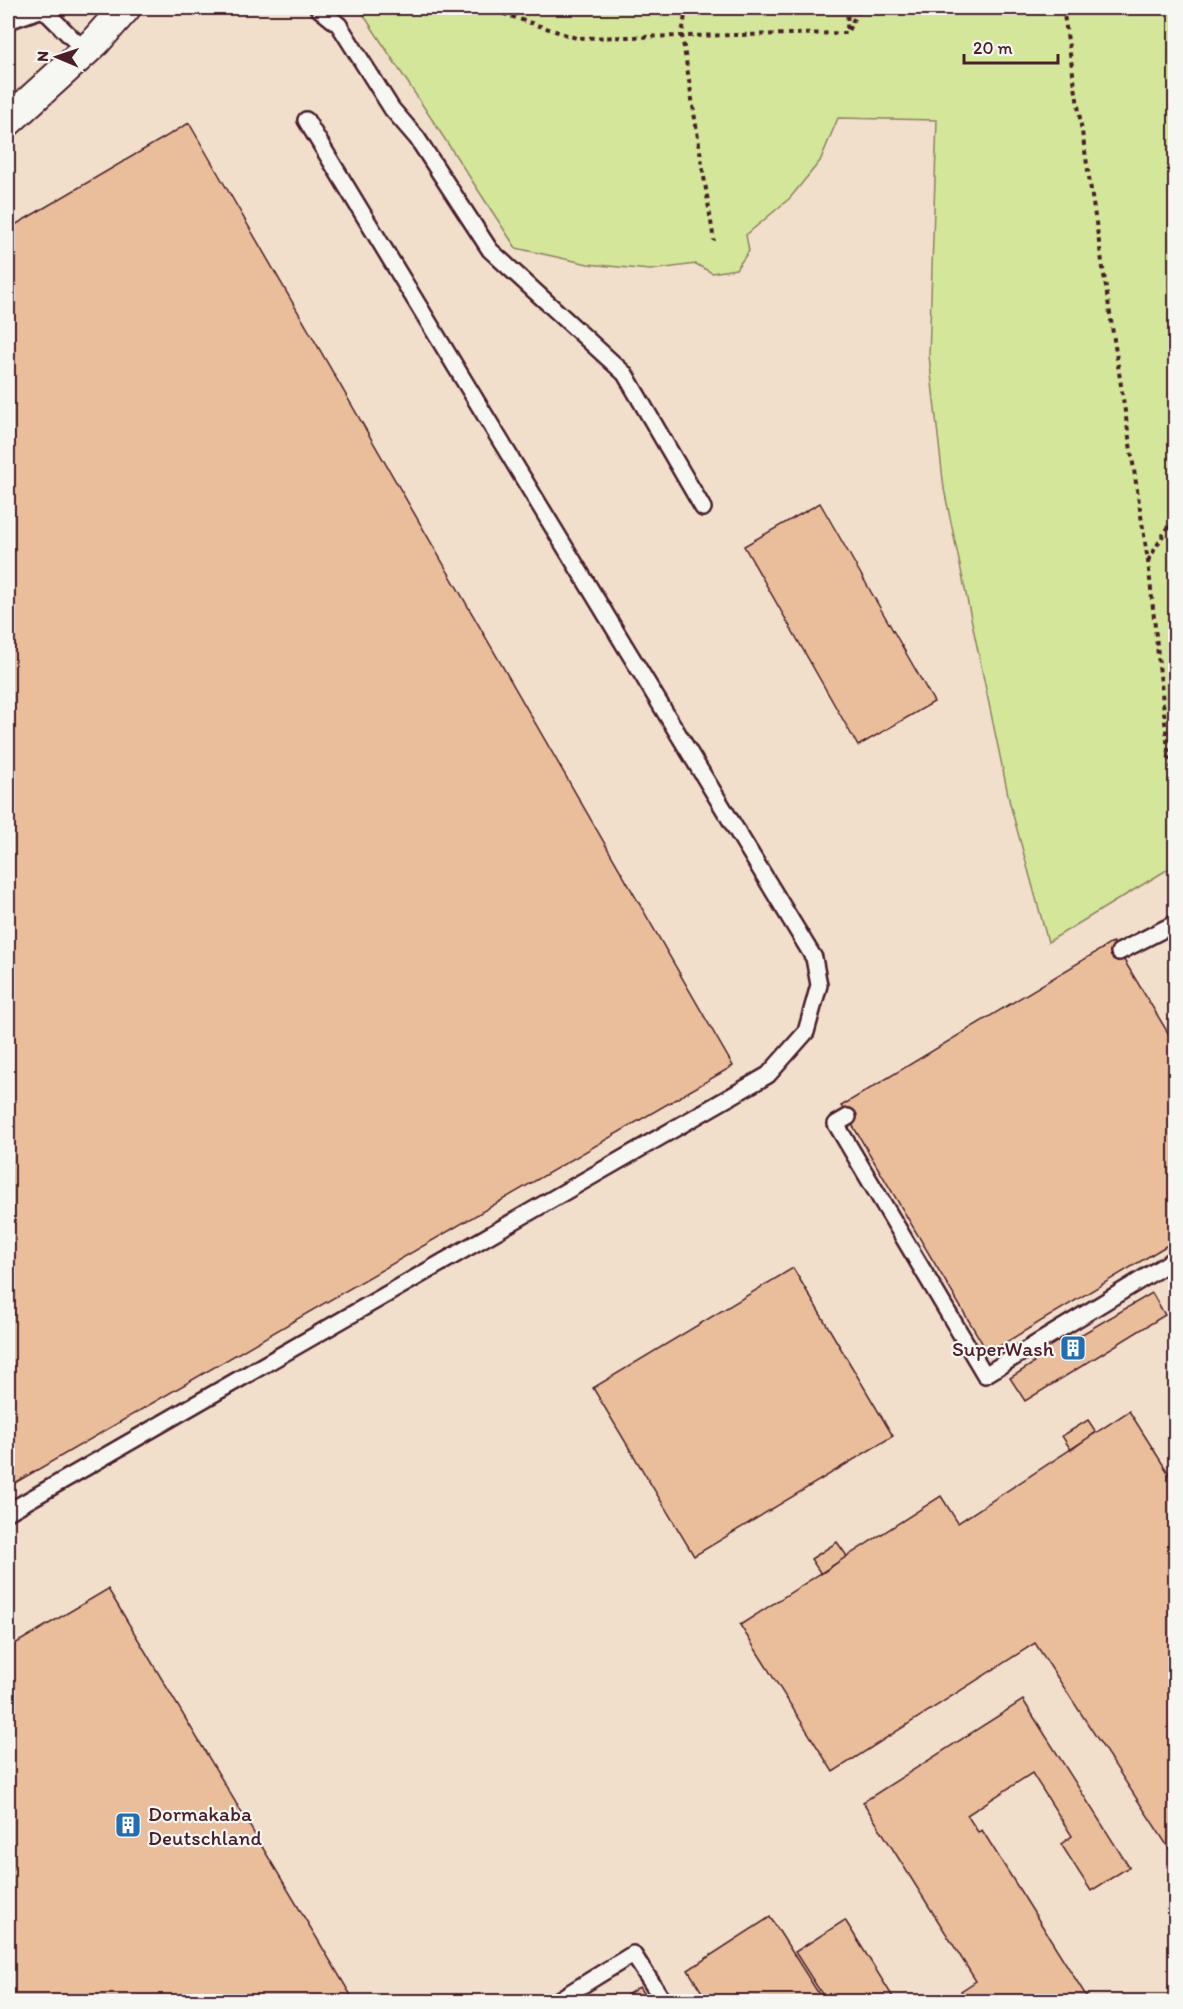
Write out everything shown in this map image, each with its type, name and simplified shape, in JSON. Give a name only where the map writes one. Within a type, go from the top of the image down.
[{"type":"street","points":[[8,121],[85,51],[125,8]]},
{"type":"lane","points":[[318,8],[339,24],[392,109],[417,138],[490,250],[625,374],[703,508]]},
{"type":"lane","points":[[8,21],[43,9],[85,51]]},
{"type":"lane","points":[[8,1512],[768,1075],[806,1032],[819,985],[814,958],[306,120]]},
{"type":"lane","points":[[1119,952],[1176,923]]},
{"type":"lane","points":[[848,1117],[836,1124],[985,1375],[1170,1262],[1176,1269]]},
{"type":"lane","points":[[555,2001],[633,1954],[664,2001]]},
{"type":"path","points":[[486,8],[576,38],[847,33]]},
{"type":"path","points":[[686,8],[682,35],[714,241]]},
{"type":"path","points":[[847,33],[848,8]]},
{"type":"path","points":[[847,33],[859,8]]},
{"type":"path","points":[[1063,8],[1148,561],[1168,759],[1176,781]]},
{"type":"path","points":[[1148,561],[1176,513]]},
{"type":"shaded area","points":[[8,8],[359,8],[516,248],[588,264],[650,270],[696,264],[746,235],[790,198],[820,161],[838,118],[937,120],[929,356],[944,489],[1010,804],[1049,942],[1175,865],[1175,2001],[8,2002]]},
{"type":"green space","points":[[359,8],[1175,8],[1175,865],[1048,942],[1010,804],[944,489],[929,356],[937,120],[838,118],[820,161],[790,198],[746,235],[749,251],[736,269],[712,273],[696,264],[650,270],[588,264],[516,248]]},
{"type":"building","points":[[189,123],[733,1066],[8,1487],[8,229]]},
{"type":"building","points":[[820,503],[934,702],[858,746],[744,546]]},
{"type":"building","points":[[1113,942],[1176,1046],[1176,1240],[988,1353],[841,1106]]},
{"type":"building","points":[[793,1268],[893,1436],[694,1556],[593,1388]]},
{"type":"building","name":"SuperWash","points":[[1152,1293],[1165,1315],[1025,1401],[1010,1378],[1034,1363],[1027,1352],[1059,1333],[1067,1343]]},
{"type":"building","points":[[1129,1411],[1176,1485],[1176,1859],[1035,1643],[833,1772],[740,1625],[941,1496],[958,1523]]},
{"type":"building","points":[[1088,1420],[1096,1432],[1071,1450],[1062,1436]]},
{"type":"building","points":[[837,1542],[847,1556],[821,1574],[811,1559]]},
{"type":"building","name":"Dormakaba Deutschland","points":[[108,1589],[355,2002],[8,2002],[8,1648]]},
{"type":"building","points":[[1023,1700],[1129,1867],[1091,1891],[1061,1844],[1072,1836],[1032,1773],[967,1815],[978,1832],[982,1830],[1090,2002],[968,2002],[961,1991],[976,1981],[863,1802]]},
{"type":"building","points":[[770,1917],[824,2002],[708,2002],[688,1970]]},
{"type":"building","points":[[845,1920],[896,2002],[827,2002],[795,1952]]},
{"type":"building","points":[[639,1987],[649,2002],[616,2002]]},
{"type":"place","name":"SuperWash","points":[[1073,1348]]},
{"type":"place","name":"Dormakaba Deutschland","points":[[128,1825]]}]
